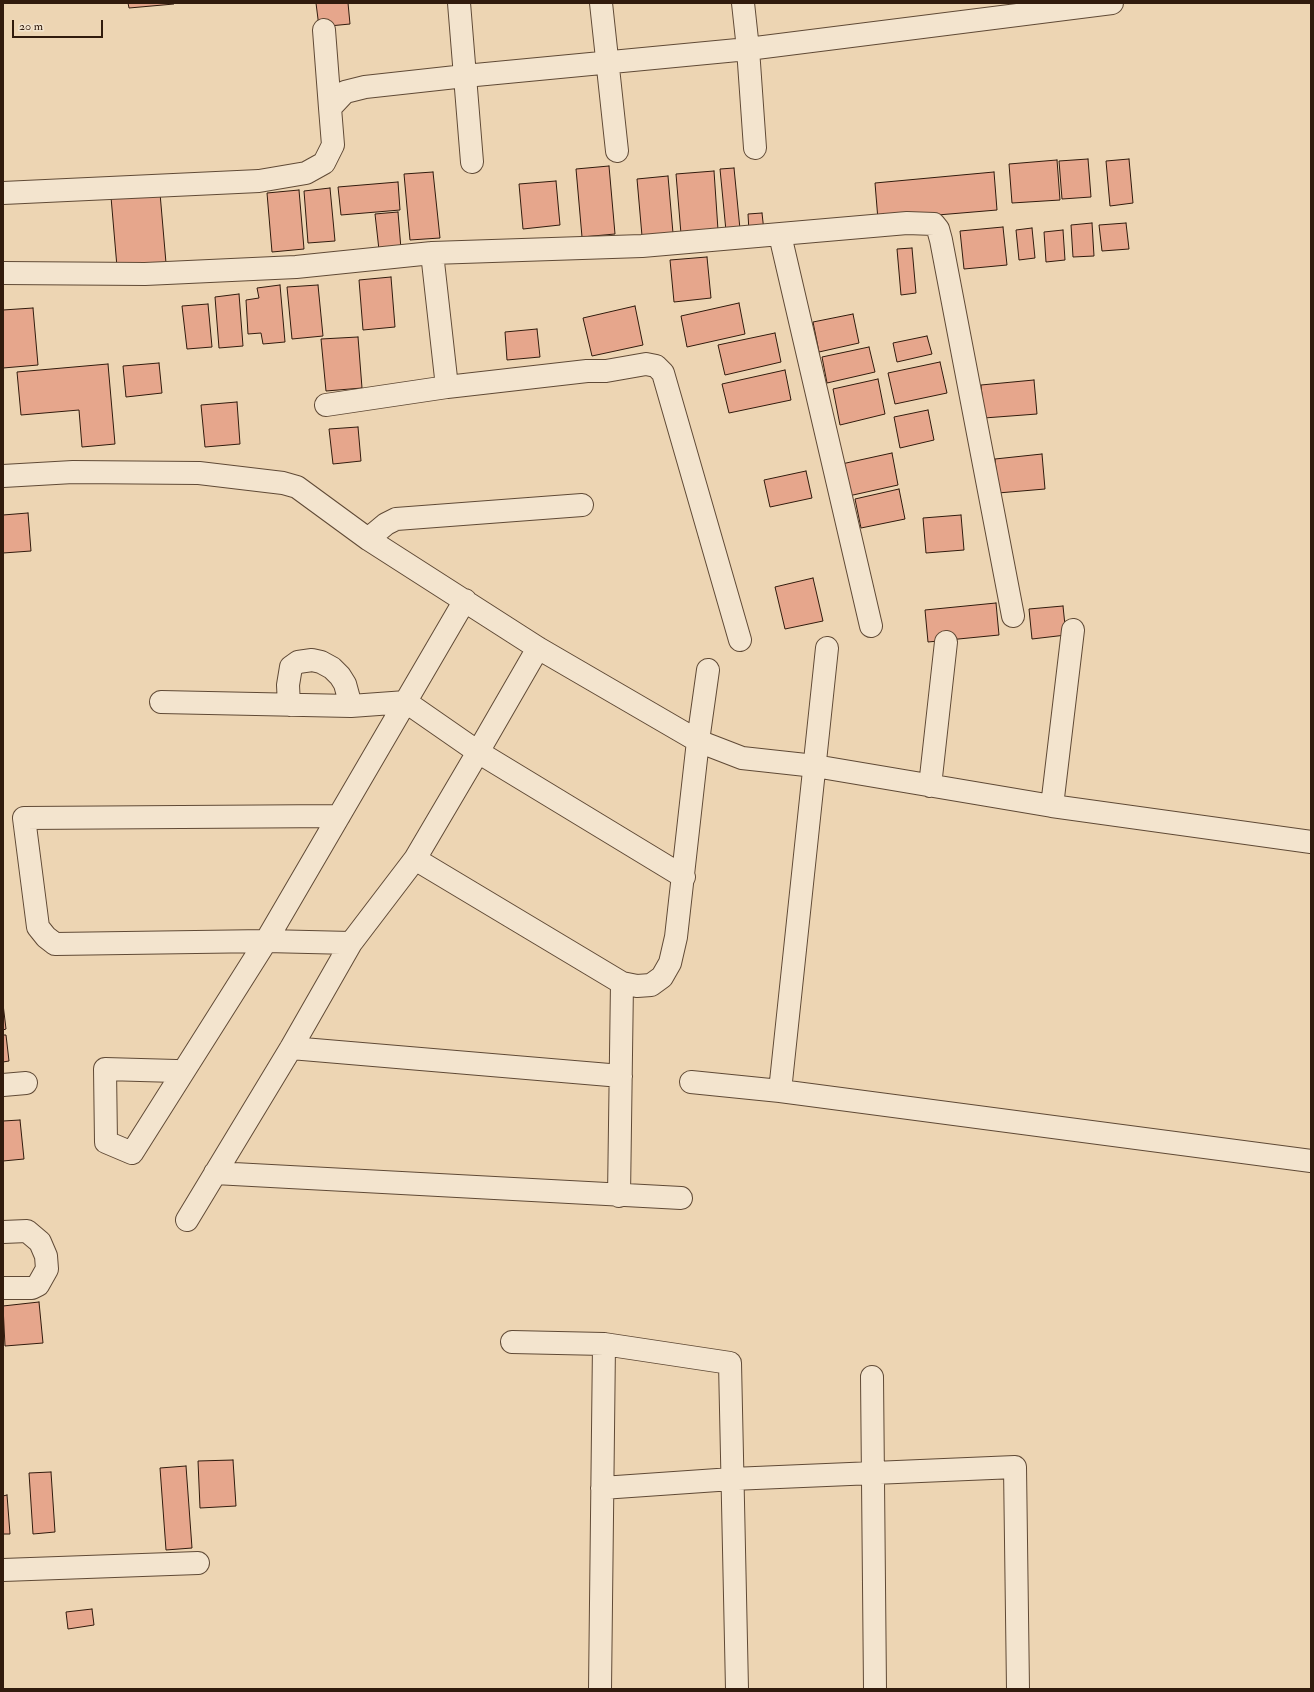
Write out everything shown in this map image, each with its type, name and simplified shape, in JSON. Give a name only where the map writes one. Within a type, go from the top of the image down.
[{"type":"street","points":[[458,3],[472,162]]},
{"type":"street","points":[[601,3],[617,151]]},
{"type":"street","points":[[743,3],[755,148]]},
{"type":"street","points":[[330,108],[345,92],[366,88],[465,76],[748,49],[1112,3]]},
{"type":"street","points":[[3,193],[259,180],[306,173],[324,163],[333,145],[324,30]]},
{"type":"street","points":[[3,273],[146,274],[280,268],[432,253],[642,246],[907,223],[934,224],[938,229],[1013,616]]},
{"type":"street","points":[[780,235],[871,626]]},
{"type":"street","points":[[432,253],[447,387]]},
{"type":"street","points":[[326,405],[447,387],[588,371],[606,371],[646,364],[656,366],[663,373],[740,640]]},
{"type":"street","points":[[3,476],[73,472],[199,473],[283,483],[297,487],[368,539],[538,648],[698,741],[742,758],[815,766],[1052,806],[1311,842]]},
{"type":"street","points":[[368,539],[386,524],[396,519],[582,505]]},
{"type":"street","points":[[176,1071],[105,1069],[106,1142],[132,1153],[266,941],[465,600]]},
{"type":"street","points":[[1052,806],[1073,630]]},
{"type":"street","points":[[930,786],[946,642]]},
{"type":"street","points":[[187,1220],[291,1048],[351,943],[415,859],[538,648]]},
{"type":"street","points":[[780,1091],[827,648]]},
{"type":"street","points":[[290,705],[288,685],[291,667],[298,662],[312,660],[321,662],[332,668],[340,676],[345,684],[351,706]]},
{"type":"street","points":[[415,859],[622,983],[637,986],[651,984],[662,977],[670,963],[676,937],[684,877],[698,741],[708,670]]},
{"type":"street","points":[[161,702],[351,706],[406,702],[478,752],[684,877]]},
{"type":"street","points":[[339,816],[24,818],[38,927],[46,937],[55,944],[266,941],[351,943]]},
{"type":"street","points":[[620,1196],[622,983]]},
{"type":"street","points":[[291,1048],[621,1076]]},
{"type":"street","points":[[691,1082],[780,1091],[1311,1161]]},
{"type":"street","points":[[3,1085],[26,1083]]},
{"type":"street","points":[[215,1173],[620,1196],[681,1198]]},
{"type":"street","points":[[3,1232],[27,1231],[40,1242],[46,1256],[47,1269],[38,1285],[32,1288],[3,1288]]},
{"type":"street","points":[[512,1342],[604,1344],[730,1363],[737,1689]]},
{"type":"street","points":[[600,1689],[604,1344]]},
{"type":"street","points":[[872,1377],[875,1689]]},
{"type":"street","points":[[602,1488],[732,1479],[1016,1467],[1018,1689]]},
{"type":"street","points":[[3,1570],[198,1563]]},
{"type":"building","points":[[128,3],[173,3],[174,4],[129,8]]},
{"type":"building","points":[[316,3],[348,3],[350,24],[319,27]]},
{"type":"building","points":[[1088,159],[1091,197],[1062,199],[1059,161]]},
{"type":"building","points":[[1129,159],[1133,203],[1110,206],[1106,161]]},
{"type":"building","points":[[1057,160],[1060,200],[1012,203],[1009,164]]},
{"type":"building","points":[[609,166],[615,234],[582,237],[576,169]]},
{"type":"building","points":[[734,168],[740,229],[726,231],[720,169]]},
{"type":"building","points":[[714,171],[718,230],[681,234],[676,174]]},
{"type":"building","points":[[433,172],[440,238],[410,240],[404,174]]},
{"type":"building","points":[[994,172],[997,210],[878,220],[875,183]]},
{"type":"building","points":[[668,176],[673,233],[642,236],[637,179]]},
{"type":"building","points":[[556,181],[560,225],[523,229],[519,184]]},
{"type":"building","points":[[398,182],[400,210],[341,215],[338,187]]},
{"type":"building","points":[[330,188],[335,241],[308,243],[304,191]]},
{"type":"building","points":[[299,190],[304,249],[272,252],[267,193]]},
{"type":"building","points":[[160,193],[166,263],[117,267],[111,197]]},
{"type":"building","points":[[398,212],[401,249],[379,250],[375,214]]},
{"type":"building","points":[[762,213],[764,231],[749,232],[748,214]]},
{"type":"building","points":[[1092,223],[1094,256],[1073,257],[1071,225]]},
{"type":"building","points":[[1126,223],[1129,249],[1102,251],[1099,225]]},
{"type":"building","points":[[1003,227],[1007,265],[964,269],[960,231]]},
{"type":"building","points":[[1032,228],[1035,258],[1019,260],[1016,230]]},
{"type":"building","points":[[1063,230],[1065,260],[1046,262],[1044,232]]},
{"type":"building","points":[[912,248],[916,293],[901,295],[897,249]]},
{"type":"building","points":[[707,257],[711,298],[674,302],[670,260]]},
{"type":"building","points":[[391,277],[395,327],[363,330],[359,280]]},
{"type":"building","points":[[280,285],[285,342],[263,344],[261,333],[248,334],[246,300],[259,298],[257,288]]},
{"type":"building","points":[[318,285],[323,336],[292,339],[287,287]]},
{"type":"building","points":[[239,294],[243,346],[219,348],[215,297]]},
{"type":"building","points":[[739,303],[745,334],[687,347],[681,316]]},
{"type":"building","points":[[208,304],[212,347],[187,349],[182,306]]},
{"type":"building","points":[[635,306],[643,345],[592,356],[583,318]]},
{"type":"building","points":[[33,308],[38,365],[3,368],[3,310]]},
{"type":"building","points":[[853,314],[859,343],[819,352],[813,322]]},
{"type":"building","points":[[537,329],[540,357],[507,360],[505,332]]},
{"type":"building","points":[[775,333],[781,362],[725,375],[718,345]]},
{"type":"building","points":[[927,336],[932,354],[897,362],[893,343]]},
{"type":"building","points":[[358,337],[362,388],[326,391],[321,339]]},
{"type":"building","points":[[869,347],[875,372],[827,383],[822,357]]},
{"type":"building","points":[[940,362],[947,393],[895,404],[888,373]]},
{"type":"building","points":[[159,363],[162,393],[126,397],[123,366]]},
{"type":"building","points":[[108,364],[115,444],[82,447],[79,410],[21,415],[17,372]]},
{"type":"building","points":[[785,370],[791,400],[729,413],[722,384]]},
{"type":"building","points":[[878,379],[885,414],[840,425],[833,389]]},
{"type":"building","points":[[1034,380],[1037,414],[984,418],[981,385]]},
{"type":"building","points":[[237,402],[240,444],[205,447],[201,405]]},
{"type":"building","points":[[928,410],[934,440],[900,448],[894,417]]},
{"type":"building","points":[[358,427],[361,461],[333,464],[329,429]]},
{"type":"building","points":[[892,453],[898,485],[844,497],[837,465]]},
{"type":"building","points":[[1042,454],[1045,489],[998,493],[995,459]]},
{"type":"building","points":[[806,471],[812,498],[770,507],[764,480]]},
{"type":"building","points":[[899,489],[905,519],[861,528],[855,499]]},
{"type":"building","points":[[28,513],[31,551],[3,553],[3,515]]},
{"type":"building","points":[[961,515],[964,550],[926,553],[923,518]]},
{"type":"building","points":[[813,578],[823,621],[785,629],[775,587]]},
{"type":"building","points":[[996,603],[999,635],[928,642],[925,610]]},
{"type":"building","points":[[1063,606],[1066,635],[1032,639],[1029,609]]},
{"type":"building","points":[[3,1004],[6,1029],[3,1030]]},
{"type":"building","points":[[3,1035],[6,1035],[9,1061],[3,1062]]},
{"type":"building","points":[[20,1120],[24,1159],[3,1161],[3,1121]]},
{"type":"building","points":[[39,1302],[43,1343],[5,1346],[3,1306]]},
{"type":"building","points":[[233,1460],[236,1506],[200,1508],[198,1461]]},
{"type":"building","points":[[186,1466],[192,1548],[166,1550],[160,1468]]},
{"type":"building","points":[[51,1472],[55,1532],[33,1534],[29,1473]]},
{"type":"building","points":[[7,1495],[10,1534],[3,1534],[3,1496]]},
{"type":"building","points":[[92,1609],[94,1625],[68,1629],[66,1612]]}]
